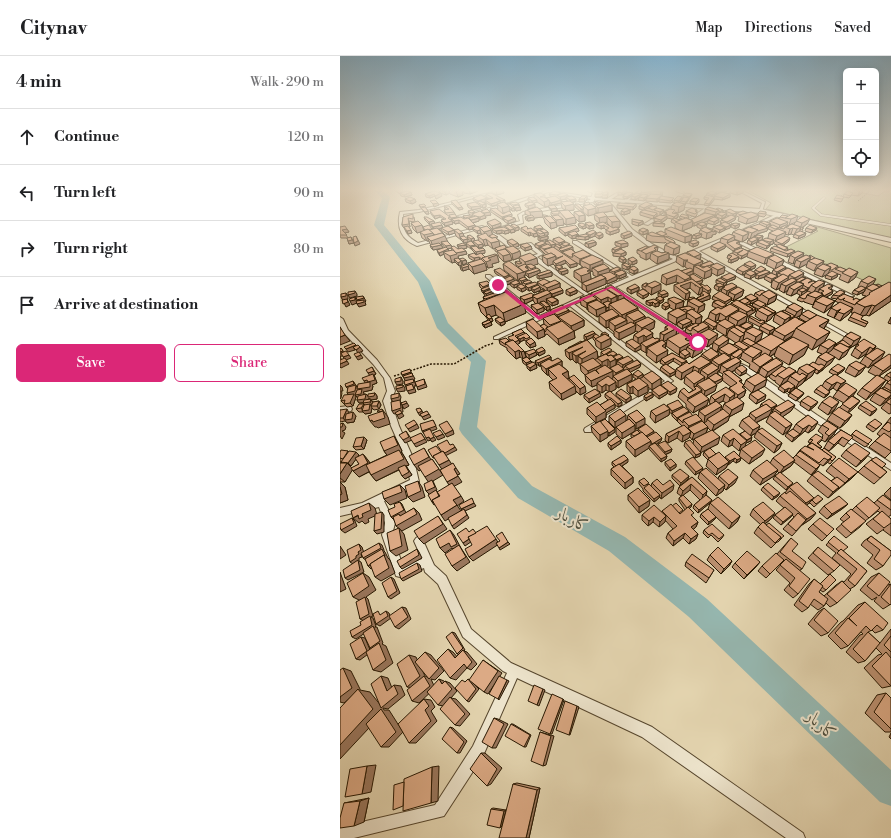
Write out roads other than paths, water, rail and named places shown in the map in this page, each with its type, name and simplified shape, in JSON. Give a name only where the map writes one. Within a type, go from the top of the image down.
[{"type":"street","points":[[401,227],[401,232],[406,238],[417,245],[480,227]]},
{"type":"street","points":[[483,227],[490,230],[513,248],[529,244],[541,254],[533,257],[589,296]]},
{"type":"street","points":[[490,230],[500,227]]},
{"type":"street","points":[[628,227],[650,245],[677,259]]},
{"type":"street","points":[[604,290],[749,227]]},
{"type":"street","points":[[838,227],[891,240]]},
{"type":"street","points":[[728,237],[851,296]]},
{"type":"street","points":[[575,242],[634,278]]},
{"type":"street","points":[[695,251],[864,345]]},
{"type":"street","points":[[488,276],[539,318]]},
{"type":"street","points":[[611,287],[710,350],[746,369],[814,417],[891,468]]},
{"type":"street","points":[[496,338],[596,293]]},
{"type":"street","points":[[570,304],[670,381],[588,430]]},
{"type":"street","points":[[340,319],[345,331],[387,378],[391,391],[387,401],[394,426],[410,460],[415,482],[361,508]]},
{"type":"street","points":[[340,410],[348,408]]},
{"type":"street","points":[[341,511],[381,503],[390,523],[387,535],[400,572],[428,562]]},
{"type":"street","points":[[420,541],[429,568],[442,580],[467,633],[507,667],[647,732],[798,838]]},
{"type":"street","points":[[340,834],[439,811],[478,751],[515,670]]},
{"type":"waterway","name":"کاربار","points":[[381,227],[424,281],[442,325],[479,361],[468,429],[525,492],[617,544],[698,608],[891,791]]}]
